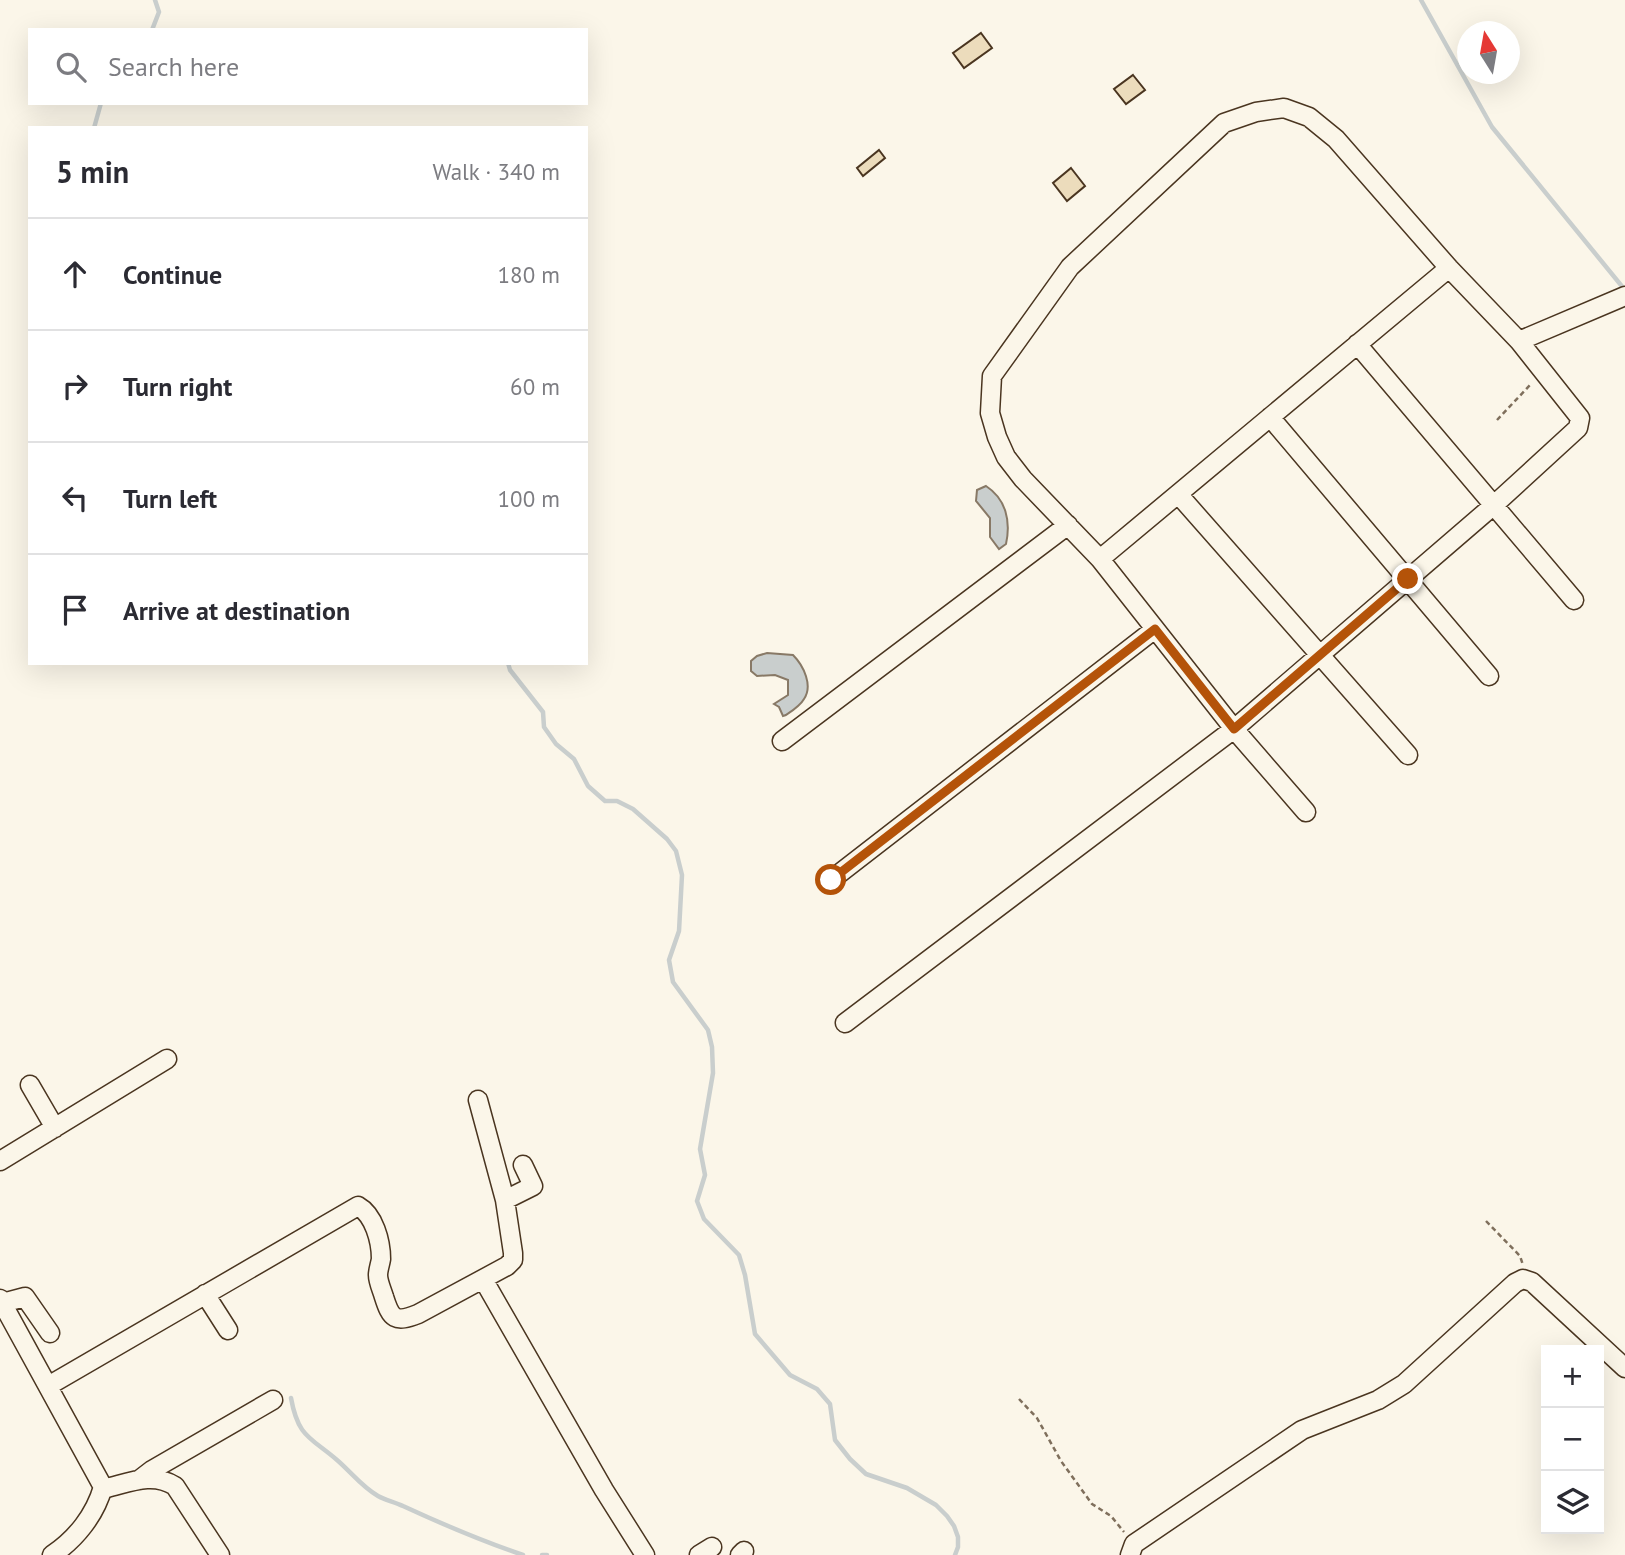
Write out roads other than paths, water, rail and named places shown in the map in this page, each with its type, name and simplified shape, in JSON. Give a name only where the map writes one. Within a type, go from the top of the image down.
[{"type":"street","points":[[845,1023],[1234,729],[1494,505],[1578,428],[1580,418],[1519,341],[1449,268],[1336,139],[1309,117],[1283,108],[1256,112],[1224,123],[1070,267],[992,376],[990,412],[1006,457],[1023,479],[1100,559],[1234,729],[1306,812]]},
{"type":"street","points":[[1100,559],[1449,268]]},
{"type":"street","points":[[1519,341],[1625,296]]},
{"type":"street","points":[[1357,344],[1574,600]]},
{"type":"street","points":[[1270,417],[1489,676]]},
{"type":"street","points":[[1178,494],[1408,755]]},
{"type":"street","points":[[782,741],[1068,526]]},
{"type":"street","points":[[831,880],[1155,629]]},
{"type":"street","points":[[0,1161],[167,1059]]},
{"type":"street","points":[[30,1084],[55,1128]]},
{"type":"street","points":[[48,1386],[358,1206],[366,1210],[372,1218],[381,1257],[378,1277],[389,1313],[395,1318],[404,1320],[418,1314],[507,1266],[513,1260],[505,1200],[478,1100]]},
{"type":"street","points":[[505,1200],[533,1186],[523,1165]]},
{"type":"street","points":[[484,1279],[604,1490],[645,1555]]},
{"type":"street","points":[[1130,1552],[1302,1430],[1378,1399],[1404,1384],[1515,1283],[1523,1279],[1532,1282],[1625,1368]]},
{"type":"street","points":[[205,1294],[228,1330]]},
{"type":"street","points":[[50,1333],[25,1297],[2,1307],[103,1487],[99,1501],[83,1527],[69,1543],[52,1555]]},
{"type":"street","points":[[139,1480],[152,1469],[273,1400]]},
{"type":"street","points":[[103,1487],[157,1478],[176,1486],[213,1553]]},
{"type":"waterway","points":[[153,28],[159,12],[155,0]]},
{"type":"waterway","points":[[1421,0],[1492,127],[1625,290]]},
{"type":"waterway","points":[[95,126],[100,105]]},
{"type":"waterway","points":[[509,665],[543,712],[544,727],[556,744],[574,759],[588,786],[605,801],[617,801],[633,809],[667,839],[676,851],[682,875],[679,931],[669,960],[673,982],[708,1030],[712,1047],[713,1073],[700,1149],[705,1175],[697,1201],[704,1219],[739,1255],[755,1334],[790,1375],[817,1389],[830,1404],[835,1440],[850,1459],[866,1474],[907,1488],[936,1505],[947,1516],[958,1537],[955,1555]]},
{"type":"waterway","points":[[291,1398],[297,1421],[306,1435],[372,1492],[462,1532],[523,1555]]},
{"type":"waterway","points":[[542,1555],[547,1555]]}]
